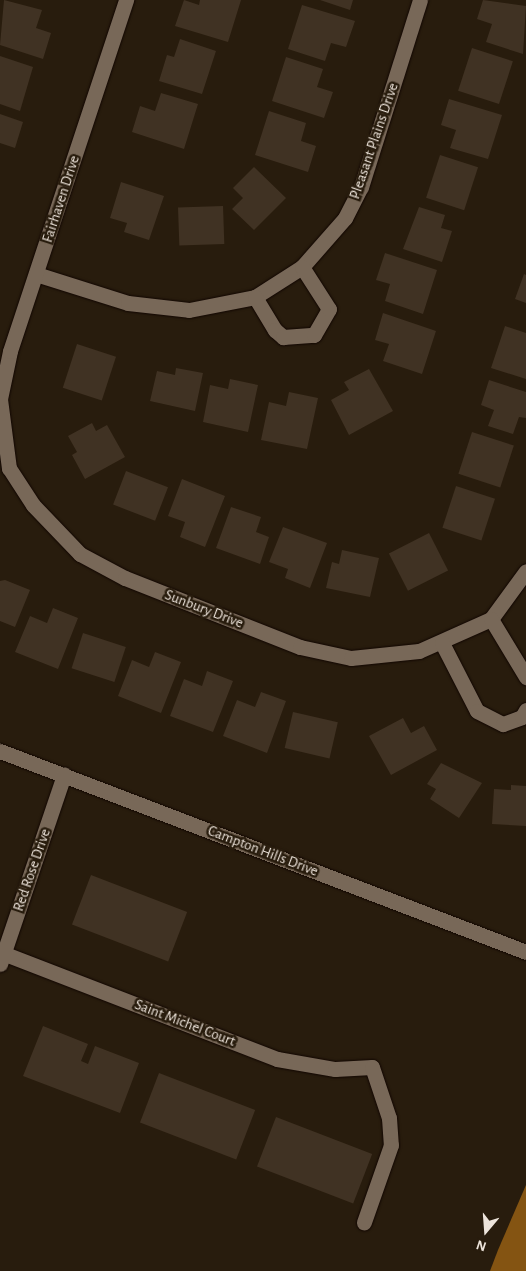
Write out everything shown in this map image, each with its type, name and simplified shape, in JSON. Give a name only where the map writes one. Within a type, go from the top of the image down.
[{"type":"street","name":"Fairhaven Drive","points":[[5,469],[0,399],[10,351],[126,0]]},
{"type":"street","name":"Pleasant Plains Drive","points":[[36,274],[149,308],[208,309],[255,297],[302,267],[345,218],[361,187],[420,0]]},
{"type":"street","points":[[255,297],[283,336],[304,339],[314,335],[329,309],[302,267]]},
{"type":"street","name":"Sunbury Drive","points":[[5,469],[60,538],[98,566],[329,655],[394,657],[442,643],[491,619],[526,571]]},
{"type":"street","points":[[491,619],[526,677]]},
{"type":"street","points":[[442,643],[477,712],[502,724],[522,718],[526,710]]},
{"type":"street","name":"Campton Hills Drive","points":[[0,750],[526,952]]},
{"type":"street","name":"Red Rose Drive","points":[[1,957],[64,775]]},
{"type":"street","name":"Saint Michel Court","points":[[1,957],[277,1059],[335,1069],[372,1067],[390,1118],[391,1144],[364,1222]]},
{"type":"shaded area","points":[[526,1185],[526,1271],[490,1271],[498,1250]]},
{"type":"building","points":[[4,0],[42,10],[36,28],[51,33],[43,59],[0,45]]},
{"type":"building","points":[[184,0],[199,5],[200,0],[241,0],[228,42],[175,26]]},
{"type":"building","points":[[320,0],[353,0],[350,10]]},
{"type":"building","points":[[483,0],[526,6],[523,54],[486,42],[492,24],[477,19]]},
{"type":"building","points":[[302,5],[355,21],[346,47],[331,43],[325,61],[288,49]]},
{"type":"building","points":[[180,39],[216,51],[202,94],[159,81],[167,55],[174,57]]},
{"type":"building","points":[[472,48],[513,61],[499,104],[458,91]]},
{"type":"building","points":[[0,56],[33,67],[20,111],[0,104]]},
{"type":"building","points":[[286,57],[323,69],[317,87],[333,92],[324,118],[272,101]]},
{"type":"building","points":[[161,93],[198,104],[184,149],[132,132],[140,106],[155,111]]},
{"type":"building","points":[[449,99],[502,115],[488,159],[450,148],[456,130],[441,125]]},
{"type":"building","points":[[269,111],[306,123],[301,141],[316,146],[308,172],[255,155]]},
{"type":"building","points":[[0,114],[23,122],[15,148],[0,143]]},
{"type":"building","points":[[440,155],[478,167],[464,210],[426,198]]},
{"type":"building","points":[[254,167],[286,198],[254,230],[232,209],[243,198],[233,188]]},
{"type":"building","points":[[121,182],[164,196],[149,240],[124,232],[127,223],[110,218]]},
{"type":"building","points":[[223,206],[224,244],[179,246],[178,208]]},
{"type":"building","points":[[419,207],[445,215],[441,228],[452,231],[442,262],[403,249]]},
{"type":"building","points":[[385,253],[437,270],[423,314],[385,301],[390,284],[376,280]]},
{"type":"building","points":[[524,274],[526,275],[526,303],[515,299]]},
{"type":"building","points":[[383,313],[436,331],[422,374],[383,361],[389,344],[375,340]]},
{"type":"building","points":[[505,326],[526,333],[526,379],[491,368]]},
{"type":"building","points":[[77,344],[116,357],[102,400],[63,388]]},
{"type":"building","points":[[176,368],[203,373],[195,411],[150,401],[157,371],[175,375]]},
{"type":"building","points":[[369,369],[393,411],[349,435],[331,400],[349,390],[344,382]]},
{"type":"building","points":[[230,379],[258,385],[248,432],[203,422],[210,385],[228,389]]},
{"type":"building","points":[[489,380],[526,392],[526,418],[519,417],[513,434],[488,426],[494,410],[481,405]]},
{"type":"building","points":[[289,392],[318,398],[307,449],[261,440],[269,402],[286,406]]},
{"type":"building","points":[[92,423],[96,431],[107,425],[125,457],[85,479],[72,455],[77,452],[68,436]]},
{"type":"building","points":[[472,432],[514,446],[500,487],[458,474]]},
{"type":"building","points":[[126,471],[168,487],[155,521],[113,505]]},
{"type":"building","points":[[182,479],[225,496],[205,547],[180,537],[185,522],[168,516]]},
{"type":"building","points":[[456,486],[495,499],[481,541],[442,528]]},
{"type":"building","points":[[231,507],[261,517],[256,532],[269,537],[260,564],[216,548]]},
{"type":"building","points":[[283,527],[327,543],[310,588],[285,578],[288,569],[269,562]]},
{"type":"building","points":[[429,533],[448,570],[408,591],[389,553]]},
{"type":"building","points":[[342,550],[379,558],[370,597],[326,588],[332,562],[339,564]]},
{"type":"building","points":[[5,580],[30,590],[15,627],[0,621],[0,581]]},
{"type":"building","points":[[53,608],[78,618],[58,669],[15,652],[30,616],[47,623]]},
{"type":"building","points":[[83,633],[126,647],[114,682],[72,668]]},
{"type":"building","points":[[155,652],[181,662],[161,713],[118,696],[132,660],[149,667]]},
{"type":"building","points":[[207,671],[233,681],[213,732],[170,716],[184,679],[202,686]]},
{"type":"building","points":[[261,692],[286,701],[267,753],[223,736],[237,700],[255,707]]},
{"type":"building","points":[[293,712],[338,722],[329,758],[285,748]]},
{"type":"building","points":[[403,718],[411,733],[424,726],[437,750],[391,775],[369,736]]},
{"type":"building","points":[[441,763],[482,783],[459,818],[430,799],[436,789],[427,784]]},
{"type":"building","points":[[511,785],[526,786],[526,826],[492,824],[494,789],[511,790]]},
{"type":"building","points":[[91,875],[187,912],[168,961],[72,924]]},
{"type":"building","points":[[43,1026],[88,1044],[81,1061],[88,1064],[95,1046],[139,1063],[120,1113],[23,1076]]},
{"type":"building","points":[[159,1073],[255,1110],[236,1159],[140,1122]]},
{"type":"building","points":[[276,1117],[372,1154],[353,1203],[257,1166]]}]
